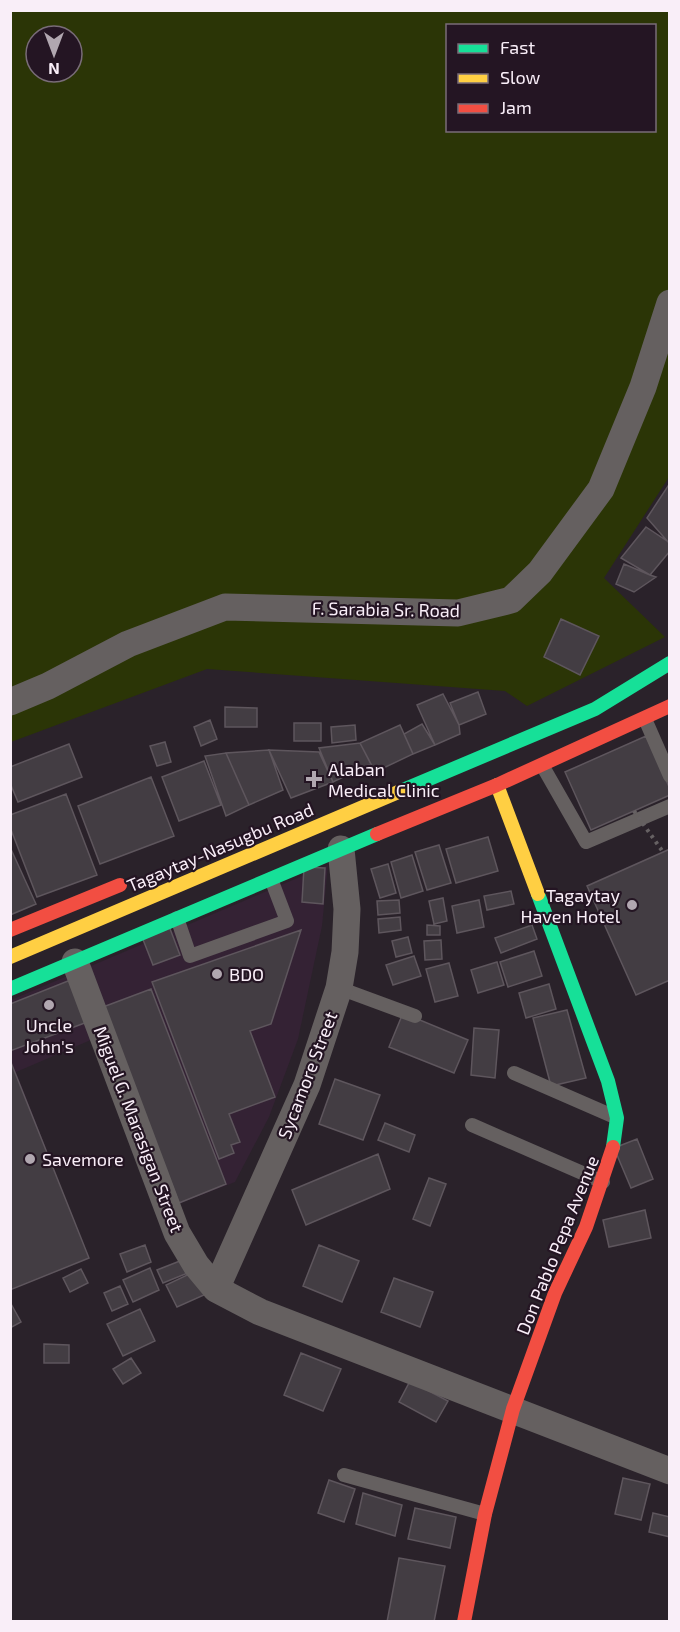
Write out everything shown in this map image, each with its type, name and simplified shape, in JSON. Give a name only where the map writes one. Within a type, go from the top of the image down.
[{"type":"main road","name":"Tagaytay-Nasugbu Road","points":[[10,957],[161,891],[595,710],[669,663]]},
{"type":"main road","points":[[10,989],[496,785],[645,719],[669,706]]},
{"type":"main road","name":"Don Pablo Pepa Avenue","points":[[464,1622],[485,1514],[513,1409],[555,1293],[586,1227],[603,1182],[616,1138],[617,1118],[610,1089],[591,1034],[496,785]]},
{"type":"main road","name":"Tagaytay-Nasugbu Road","points":[[10,930],[131,880]]},
{"type":"street","name":"F. Sarabia Sr. Road","points":[[10,702],[48,686],[128,644],[225,607],[458,613],[511,600],[540,572],[601,489],[643,387],[669,303]]},
{"type":"street","name":"Sycamore Street","points":[[216,1289],[307,1085],[339,988],[345,952],[347,909],[341,849]]},
{"type":"street","name":"Miguel G. Marasigan Street","points":[[75,962],[177,1233],[196,1265],[216,1289]]},
{"type":"street","points":[[216,1289],[260,1311],[669,1471]]},
{"type":"lane","points":[[645,719],[669,776]]},
{"type":"lane","points":[[542,765],[586,842],[669,806]]},
{"type":"lane","points":[[177,918],[190,956],[287,921],[272,879]]},
{"type":"lane","points":[[339,988],[415,1016]]},
{"type":"lane","points":[[514,1073],[617,1118]]},
{"type":"lane","points":[[472,1125],[603,1182]]},
{"type":"lane","points":[[344,1475],[485,1514]]},
{"type":"path","points":[[634,811],[663,852]]},
{"type":"shaded area","points":[[328,865],[322,926],[298,1039],[269,1117],[235,1182],[170,1207],[100,1036],[16,1072],[89,1258],[11,1290],[11,1000]]},
{"type":"green space","points":[[11,11],[669,11],[669,477],[604,578],[665,637],[527,706],[505,691],[207,669],[11,742]]},
{"type":"building","points":[[670,483],[670,543],[669,543],[647,518]]},
{"type":"building","points":[[646,527],[670,543],[670,551],[650,575],[621,558]]},
{"type":"building","points":[[624,564],[656,577],[634,592],[616,584]]},
{"type":"building","points":[[561,619],[599,636],[580,675],[544,657]]},
{"type":"building","points":[[478,692],[486,714],[459,725],[450,703]]},
{"type":"building","points":[[443,694],[459,725],[460,734],[435,745],[417,705]]},
{"type":"building","points":[[225,707],[257,708],[257,727],[225,727]]},
{"type":"building","points":[[210,720],[217,739],[201,746],[194,727]]},
{"type":"building","points":[[294,723],[321,723],[321,741],[294,741]]},
{"type":"building","points":[[422,724],[435,745],[413,754],[404,734]]},
{"type":"building","points":[[355,725],[356,740],[332,743],[331,727]]},
{"type":"building","points":[[400,725],[413,754],[375,772],[360,743]]},
{"type":"building","points":[[646,736],[670,789],[670,795],[591,830],[565,772]]},
{"type":"building","points":[[165,742],[171,762],[157,766],[150,746]]},
{"type":"building","points":[[360,743],[371,764],[333,782],[319,748]]},
{"type":"building","points":[[69,744],[82,777],[18,802],[10,783],[10,767]]},
{"type":"building","points":[[269,750],[283,790],[249,805],[226,753]]},
{"type":"building","points":[[269,750],[319,752],[333,782],[291,798]]},
{"type":"building","points":[[226,753],[249,805],[226,816],[205,756]]},
{"type":"building","points":[[204,761],[221,805],[179,821],[162,777]]},
{"type":"building","points":[[151,777],[174,836],[100,864],[78,806]]},
{"type":"building","points":[[66,794],[97,875],[37,897],[10,827],[10,815]]},
{"type":"building","points":[[488,837],[498,871],[456,883],[446,849]]},
{"type":"building","points":[[439,845],[451,883],[427,890],[415,852]]},
{"type":"building","points":[[10,847],[36,904],[10,915]]},
{"type":"building","name":"Tagaytay Haven Hotel","points":[[670,849],[670,980],[636,995],[587,886]]},
{"type":"building","points":[[412,855],[423,891],[401,898],[391,862]]},
{"type":"building","points":[[388,864],[396,893],[380,898],[371,869]]},
{"type":"building","points":[[304,867],[325,868],[323,904],[302,902]]},
{"type":"building","points":[[511,891],[514,904],[487,910],[484,896]]},
{"type":"building","points":[[443,898],[447,921],[434,924],[429,901]]},
{"type":"building","points":[[399,900],[400,913],[378,915],[377,901]]},
{"type":"building","points":[[479,900],[484,927],[457,933],[452,906]]},
{"type":"building","points":[[400,917],[401,930],[379,933],[378,919]]},
{"type":"building","points":[[427,925],[440,926],[440,935],[427,935]]},
{"type":"building","points":[[532,925],[537,939],[501,953],[495,938]]},
{"type":"building","points":[[169,926],[180,955],[153,965],[142,937]]},
{"type":"building","points":[[301,930],[271,1024],[250,1031],[275,1097],[229,1114],[240,1142],[231,1145],[234,1153],[219,1159],[152,982]]},
{"type":"building","points":[[408,937],[412,953],[396,957],[392,941]]},
{"type":"building","points":[[441,940],[442,959],[425,960],[424,941]]},
{"type":"building","points":[[534,951],[542,976],[508,987],[500,962]]},
{"type":"building","points":[[414,956],[421,976],[393,985],[386,965]]},
{"type":"building","points":[[497,962],[504,985],[478,993],[471,970]]},
{"type":"building","points":[[449,963],[458,996],[435,1002],[426,969]]},
{"type":"building","points":[[73,979],[90,1021],[10,1051],[10,1004]]},
{"type":"building","points":[[549,984],[556,1009],[526,1018],[519,993]]},
{"type":"building","points":[[151,989],[226,1184],[179,1203],[103,1007]]},
{"type":"building","points":[[567,1010],[586,1078],[551,1086],[533,1018]]},
{"type":"building","points":[[403,1013],[468,1040],[454,1073],[389,1047]]},
{"type":"building","points":[[474,1028],[499,1030],[495,1078],[471,1075]]},
{"type":"building","name":"Savemore","points":[[10,1060],[89,1258],[10,1290]]},
{"type":"building","points":[[335,1079],[380,1095],[363,1140],[319,1124]]},
{"type":"building","points":[[385,1123],[415,1135],[409,1152],[378,1140]]},
{"type":"building","points":[[637,1139],[653,1179],[631,1188],[614,1148]]},
{"type":"building","points":[[378,1154],[390,1189],[306,1225],[292,1190]]},
{"type":"building","points":[[429,1178],[446,1184],[430,1226],[413,1219]]},
{"type":"building","points":[[645,1210],[651,1238],[609,1247],[603,1220]]},
{"type":"building","points":[[145,1245],[151,1262],[127,1272],[120,1254]]},
{"type":"building","points":[[319,1245],[359,1261],[342,1302],[303,1286]]},
{"type":"building","points":[[190,1257],[195,1270],[163,1283],[157,1270]]},
{"type":"building","points":[[150,1268],[159,1290],[133,1302],[123,1280]]},
{"type":"building","points":[[202,1268],[213,1291],[177,1307],[166,1285]]},
{"type":"building","points":[[81,1269],[88,1283],[70,1292],[63,1278]]},
{"type":"building","points":[[394,1278],[433,1292],[420,1327],[381,1312]]},
{"type":"building","points":[[120,1286],[128,1304],[112,1311],[104,1293]]},
{"type":"building","points":[[10,1302],[21,1322],[10,1328]]},
{"type":"building","points":[[140,1309],[155,1341],[123,1356],[107,1324]]},
{"type":"building","points":[[44,1344],[69,1345],[69,1363],[44,1363]]},
{"type":"building","points":[[301,1353],[341,1369],[323,1411],[284,1395]]},
{"type":"building","points":[[131,1358],[141,1373],[123,1384],[113,1369]]},
{"type":"building","points":[[410,1381],[448,1401],[436,1422],[399,1402]]},
{"type":"building","points":[[623,1478],[650,1484],[641,1520],[615,1514]]},
{"type":"building","points":[[329,1480],[355,1489],[344,1522],[318,1513]]},
{"type":"building","points":[[363,1493],[402,1505],[395,1536],[356,1524]]},
{"type":"building","points":[[415,1508],[456,1517],[450,1548],[408,1539]]},
{"type":"building","points":[[653,1513],[670,1517],[670,1537],[649,1532]]},
{"type":"building","points":[[399,1558],[445,1566],[434,1622],[387,1622]]},
{"type":"traffic: fast","points":[[403,790],[595,709],[670,663]]},
{"type":"traffic: fast","points":[[10,989],[377,834]]},
{"type":"traffic: fast","points":[[538,894],[608,1081],[617,1118],[613,1147]]},
{"type":"traffic: slow","points":[[497,785],[538,894]]},
{"type":"traffic: slow","points":[[10,957],[403,790]]},
{"type":"traffic: jam","points":[[377,834],[497,785],[670,706]]},
{"type":"traffic: jam","points":[[10,930],[120,885]]},
{"type":"traffic: jam","points":[[464,1622],[485,1514],[513,1409],[555,1293],[586,1227],[613,1147]]},
{"type":"place","name":"Alaban Medical Clinic","points":[[314,779]]},
{"type":"place","name":"Tagaytay Haven Hotel","points":[[632,905]]},
{"type":"place","name":"BDO","points":[[217,974]]},
{"type":"place","name":"Uncle John's","points":[[49,1005]]},
{"type":"place","name":"Savemore","points":[[30,1159]]}]
